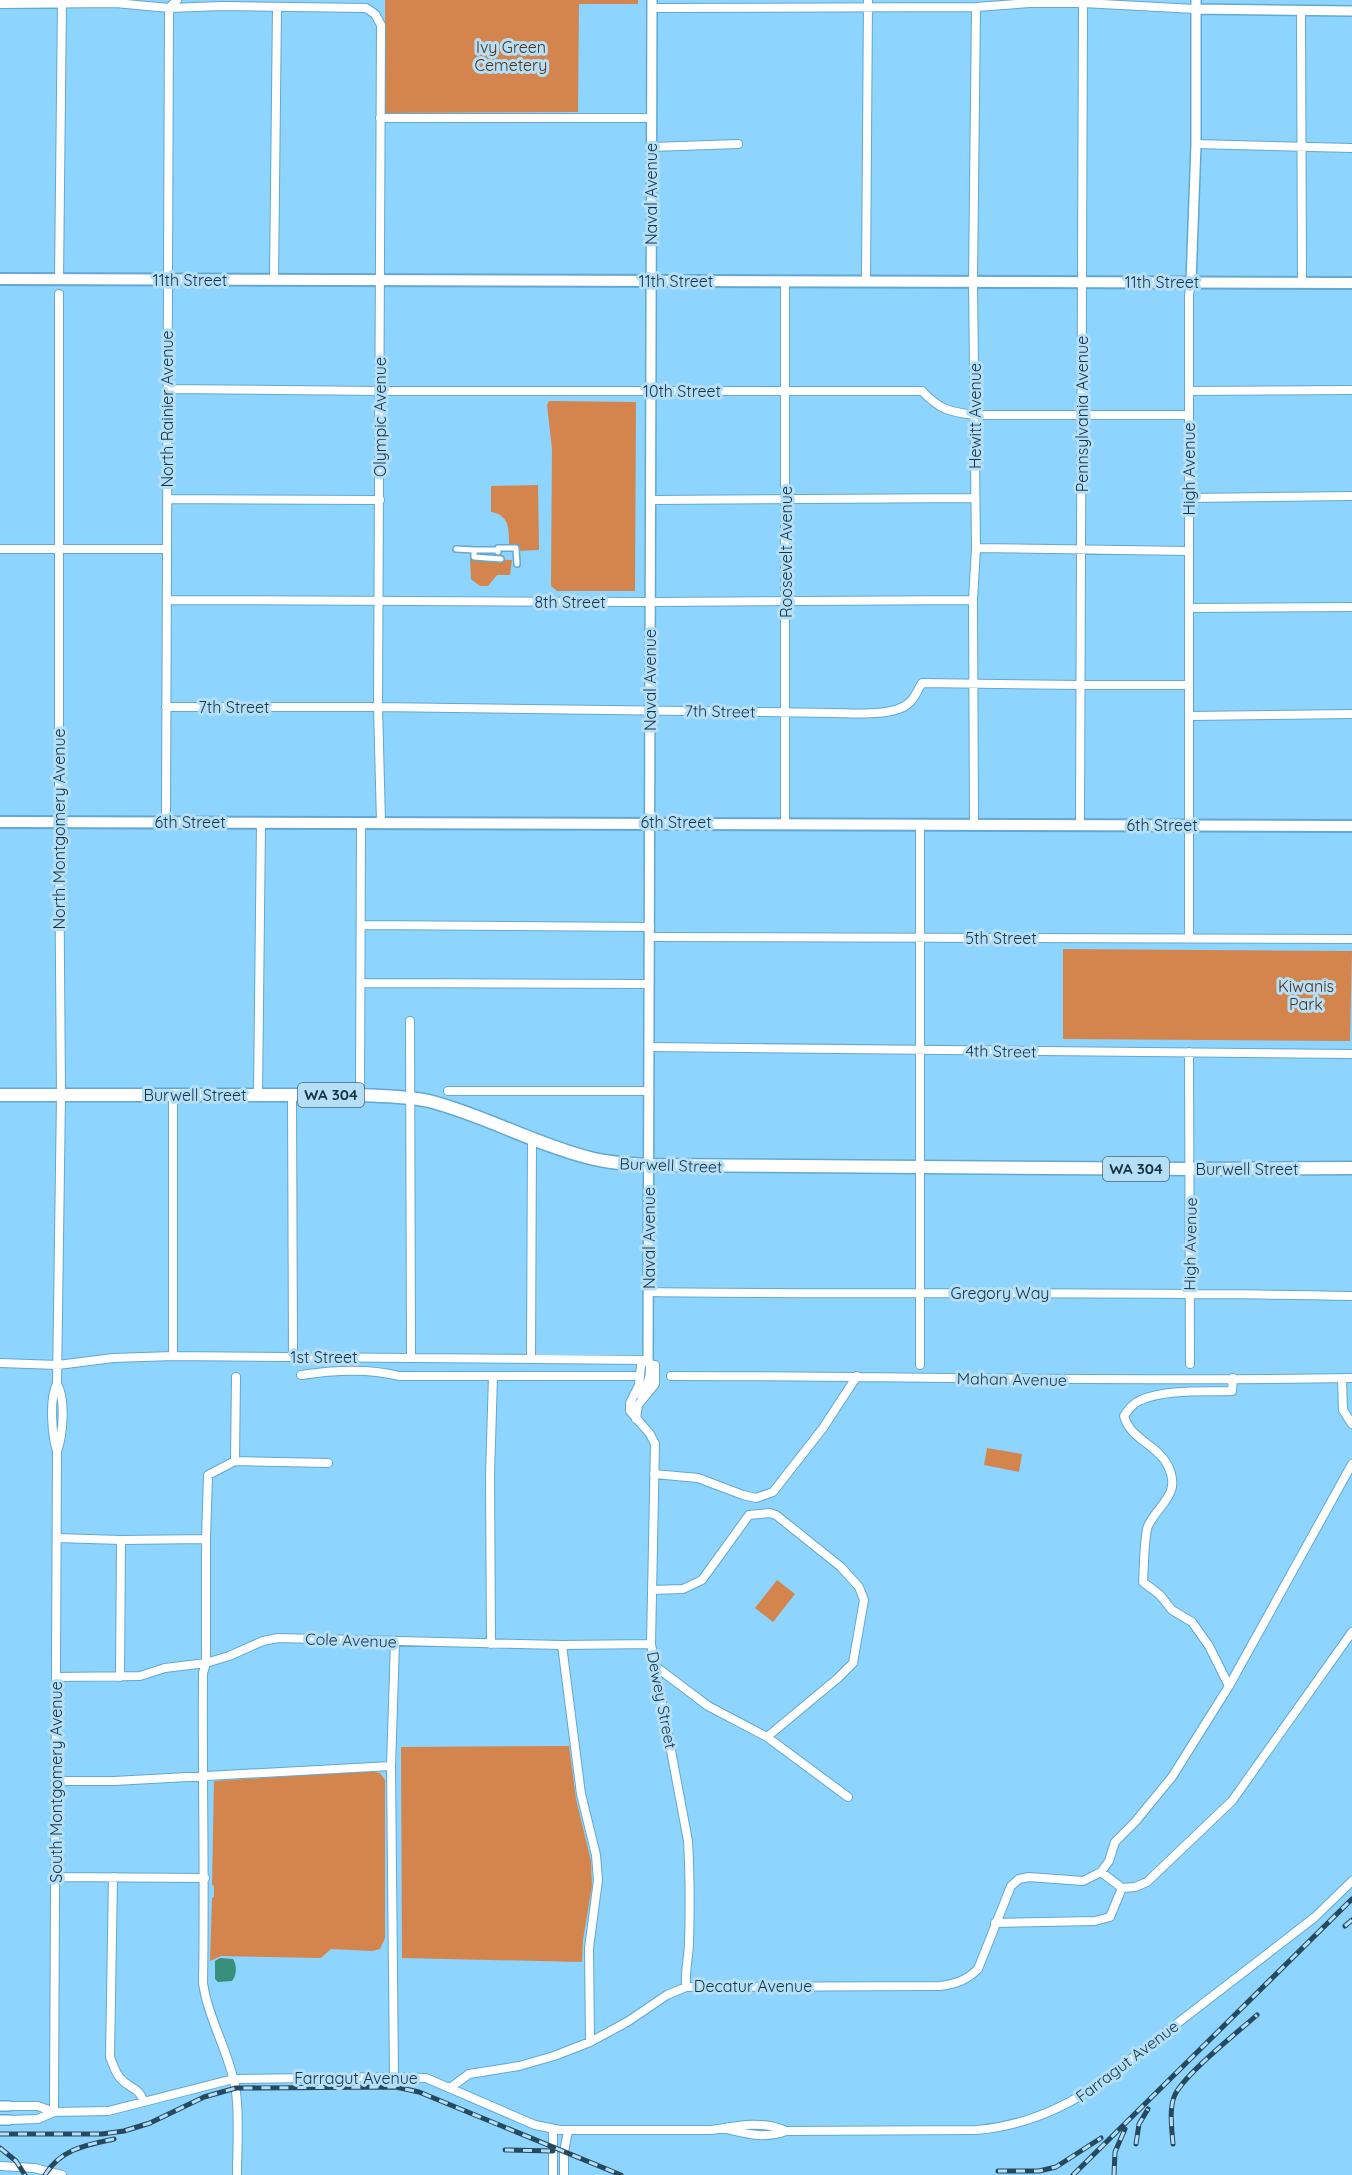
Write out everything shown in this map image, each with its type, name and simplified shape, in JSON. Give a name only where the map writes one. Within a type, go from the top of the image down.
[{"type":"highway","name":"Burwell Street","points":[[1,1095],[360,1095],[410,1098],[455,1109],[591,1159],[649,1165],[920,1168],[1352,1168]]},
{"type":"main road","name":"11th Street","points":[[0,279],[1352,283]]},
{"type":"main road","name":"6th Street","points":[[0,822],[650,822],[1352,826]]},
{"type":"street","points":[[169,8],[177,0]]},
{"type":"street","points":[[59,279],[62,1]]},
{"type":"street","points":[[0,4],[62,1],[169,8],[277,7],[314,4]]},
{"type":"street","points":[[652,4],[868,4],[976,7],[1030,1],[1352,11]]},
{"type":"street","name":"Pennsylvania Avenue","points":[[1080,824],[1083,3]]},
{"type":"street","name":"Olympic Avenue","points":[[314,4],[366,8],[375,14],[381,25],[378,707],[381,822]]},
{"type":"street","name":"Naval Avenue","points":[[649,1364],[652,4]]},
{"type":"street","points":[[866,281],[868,4]]},
{"type":"street","name":"High Avenue","points":[[1189,939],[1189,295],[1196,144],[1196,5]]},
{"type":"street","points":[[274,279],[277,7]]},
{"type":"street","name":"Hewitt Avenue","points":[[974,824],[973,600],[976,548],[973,281],[976,7]]},
{"type":"street","name":"North Rainier Avenue","points":[[166,822],[169,8]]},
{"type":"street","points":[[1301,10],[1302,282]]},
{"type":"street","points":[[380,118],[651,118]]},
{"type":"street","points":[[652,147],[738,144]]},
{"type":"street","points":[[1196,144],[1352,148]]},
{"type":"street","name":"Roosevelt Avenue","points":[[785,281],[785,823]]},
{"type":"street","name":"North Montgomery Avenue","points":[[58,1365],[62,1095],[59,822],[59,294]]},
{"type":"street","name":"10th Street","points":[[167,389],[922,391],[933,403],[947,411],[975,415],[1189,415]]},
{"type":"street","points":[[1189,391],[1352,390]]},
{"type":"street","points":[[1189,498],[1352,496]]},
{"type":"street","points":[[651,501],[975,498]]},
{"type":"street","points":[[167,500],[380,500]]},
{"type":"street","points":[[456,549],[516,548],[517,564]]},
{"type":"street","points":[[976,548],[1189,551]]},
{"type":"street","points":[[0,549],[167,549]]},
{"type":"street","points":[[474,550],[474,557],[499,559],[498,550]]},
{"type":"street","name":"8th Street","points":[[167,600],[651,602],[973,600]]},
{"type":"street","points":[[1189,608],[1352,607]]},
{"type":"street","name":"7th Street","points":[[166,708],[378,707],[786,713],[894,710],[910,702],[922,683],[1082,686],[1189,685]]},
{"type":"street","points":[[1189,716],[1352,714]]},
{"type":"street","points":[[258,1095],[261,822]]},
{"type":"street","points":[[360,1095],[361,822]]},
{"type":"street","points":[[920,824],[920,1365]]},
{"type":"street","points":[[361,925],[650,927]]},
{"type":"street","name":"5th Street","points":[[650,937],[1352,939]]},
{"type":"street","points":[[361,983],[650,984]]},
{"type":"street","points":[[410,1021],[411,1358]]},
{"type":"street","name":"4th Street","points":[[649,1047],[1352,1054]]},
{"type":"street","name":"High Avenue","points":[[1189,1052],[1190,1364]]},
{"type":"street","points":[[448,1091],[649,1090]]},
{"type":"street","points":[[173,1095],[174,1356]]},
{"type":"street","points":[[292,1095],[293,1358]]},
{"type":"street","points":[[531,1359],[532,1139]]},
{"type":"street","name":"Gregory Way","points":[[648,1292],[1189,1293],[1352,1296]]},
{"type":"street","name":"1st Street","points":[[0,1363],[58,1365],[113,1358],[174,1356],[531,1359],[649,1364]]},
{"type":"street","points":[[636,1419],[630,1411],[630,1403],[634,1395],[649,1382],[649,1364]]},
{"type":"street","points":[[636,1419],[638,1405],[655,1384],[649,1364]]},
{"type":"street","name":"South Montgomery Avenue","points":[[54,2112],[57,1451],[53,1427],[53,1390],[57,1384],[58,1365]]},
{"type":"street","points":[[301,1375],[320,1372],[380,1371],[399,1376],[634,1376]]},
{"type":"street","points":[[491,1644],[490,1471],[493,1376]]},
{"type":"street","name":"Mahan Avenue","points":[[671,1376],[857,1376],[1056,1380],[1352,1378]]},
{"type":"street","points":[[654,1474],[698,1478],[756,1498],[773,1492],[823,1428],[857,1376]]},
{"type":"street","points":[[234,1461],[236,1377]]},
{"type":"street","points":[[1229,1686],[1209,1646],[1192,1622],[1172,1610],[1160,1595],[1143,1582],[1148,1527],[1170,1496],[1171,1473],[1161,1456],[1131,1431],[1124,1416],[1131,1406],[1141,1400],[1167,1394],[1232,1391],[1233,1378]]},
{"type":"street","points":[[1342,1379],[1343,1410],[1352,1424]]},
{"type":"street","name":"Dewey Street","points":[[636,1419],[650,1434],[654,1444],[651,1644],[688,1841],[686,1987]]},
{"type":"street","points":[[237,2175],[236,2088],[206,1999],[203,1983],[205,1810],[202,1775],[203,1673],[206,1663],[208,1475],[234,1461],[328,1463]]},
{"type":"street","points":[[1122,1888],[1110,1917],[1104,1920],[995,1923],[1011,1886],[1019,1879],[1037,1877],[1083,1881],[1101,1872],[1109,1861],[1115,1842],[1136,1822],[1172,1778],[1229,1686],[1352,1464]]},
{"type":"street","points":[[652,1590],[683,1589],[702,1580],[750,1515],[770,1513],[776,1515],[847,1573],[859,1587],[864,1600],[853,1663],[767,1737]]},
{"type":"street","points":[[57,1538],[206,1539]]},
{"type":"street","points":[[120,1540],[120,1677]]},
{"type":"street","points":[[1101,1872],[1122,1888],[1135,1887],[1147,1882],[1232,1802],[1352,1632]]},
{"type":"street","name":"Cole Avenue","points":[[57,1677],[140,1676],[165,1668],[206,1663],[263,1641],[278,1638],[491,1644],[651,1644]]},
{"type":"street","points":[[394,2077],[391,1766],[395,1642]]},
{"type":"street","points":[[562,1645],[581,1794],[596,1855],[598,1880],[589,1948],[590,2042]]},
{"type":"street","points":[[655,1666],[708,1706],[767,1737],[848,1797]]},
{"type":"street","points":[[57,1781],[114,1781],[391,1766]]},
{"type":"street","points":[[56,1877],[204,1878]]},
{"type":"street","points":[[112,1877],[110,2057],[116,2073],[122,2081],[141,2093],[144,2103]]},
{"type":"street","name":"Farragut Avenue","points":[[5,2106],[38,2106],[54,2112],[108,2111],[233,2079],[394,2077],[426,2078],[535,2125],[568,2131],[723,2128],[748,2135],[776,2135],[786,2131],[976,2130],[1019,2123],[1048,2114],[1074,2101],[1100,2083],[1315,1917],[1352,1881]]},
{"type":"street","name":"Decatur Avenue","points":[[450,2088],[470,2074],[519,2066],[590,2042],[627,2022],[666,1995],[686,1987],[940,1986],[955,1984],[978,1969],[995,1923]]},
{"type":"street","name":"Farragut Avenue","points":[[5,2120],[38,2119],[54,2112]]},
{"type":"street","points":[[553,2129],[553,2175]]},
{"type":"street","points":[[564,2175],[564,2152],[568,2131]]},
{"type":"street","points":[[0,2166],[34,2168],[62,2175]]},
{"type":"green space","name":"Ivy Green Cemetery","points":[[385,0],[638,0],[638,4],[579,4],[578,112],[385,113]]},
{"type":"green space","points":[[549,401],[636,402],[635,591],[557,591],[551,586],[552,449],[547,405]]},
{"type":"green space","points":[[538,485],[539,550],[517,551],[509,547],[505,520],[502,516],[491,512],[491,486]]},
{"type":"green space","points":[[470,558],[512,560],[510,575],[497,575],[488,586],[480,586],[471,579]]},
{"type":"green space","name":"Kiwanis Park","points":[[1063,949],[1352,951],[1350,1041],[1063,1039]]},
{"type":"green space","points":[[987,1448],[1022,1454],[1019,1472],[984,1465]]},
{"type":"green space","points":[[777,1580],[795,1594],[773,1622],[755,1608]]},
{"type":"green space","points":[[569,1746],[576,1799],[591,1861],[592,1886],[583,1940],[582,1962],[402,1958],[401,1747]]},
{"type":"green space","points":[[369,1771],[380,1773],[385,1780],[385,1938],[380,1949],[372,1951],[331,1949],[321,1958],[221,1956],[210,1961],[212,1898],[214,1897],[214,1886],[212,1885],[214,1781]]},
{"type":"shaded area","points":[[220,1958],[233,1959],[236,1973],[232,1981],[218,1982],[215,1979],[215,1961]]},
{"type":"railway","points":[[1073,2175],[1352,1899]]},
{"type":"railway","points":[[1345,1926],[1352,1920]]},
{"type":"railway","points":[[1173,2144],[1172,2108],[1179,2088],[1199,2066],[1257,2015]]},
{"type":"railway","points":[[0,2134],[102,2134],[124,2131],[150,2123],[204,2097],[236,2088],[396,2087],[419,2092],[621,2175]]},
{"type":"railway","points":[[1136,2144],[1139,2124],[1148,2109]]},
{"type":"railway","points":[[1114,2175],[1115,2152],[1125,2129]]},
{"type":"railway","points":[[998,2171],[1039,2171],[1056,2167],[1101,2138]]},
{"type":"railway","points":[[45,2175],[51,2166],[66,2154],[84,2146],[114,2139]]},
{"type":"railway","points":[[0,2148],[16,2161],[25,2175]]},
{"type":"railway","points":[[505,2150],[553,2151]]}]
